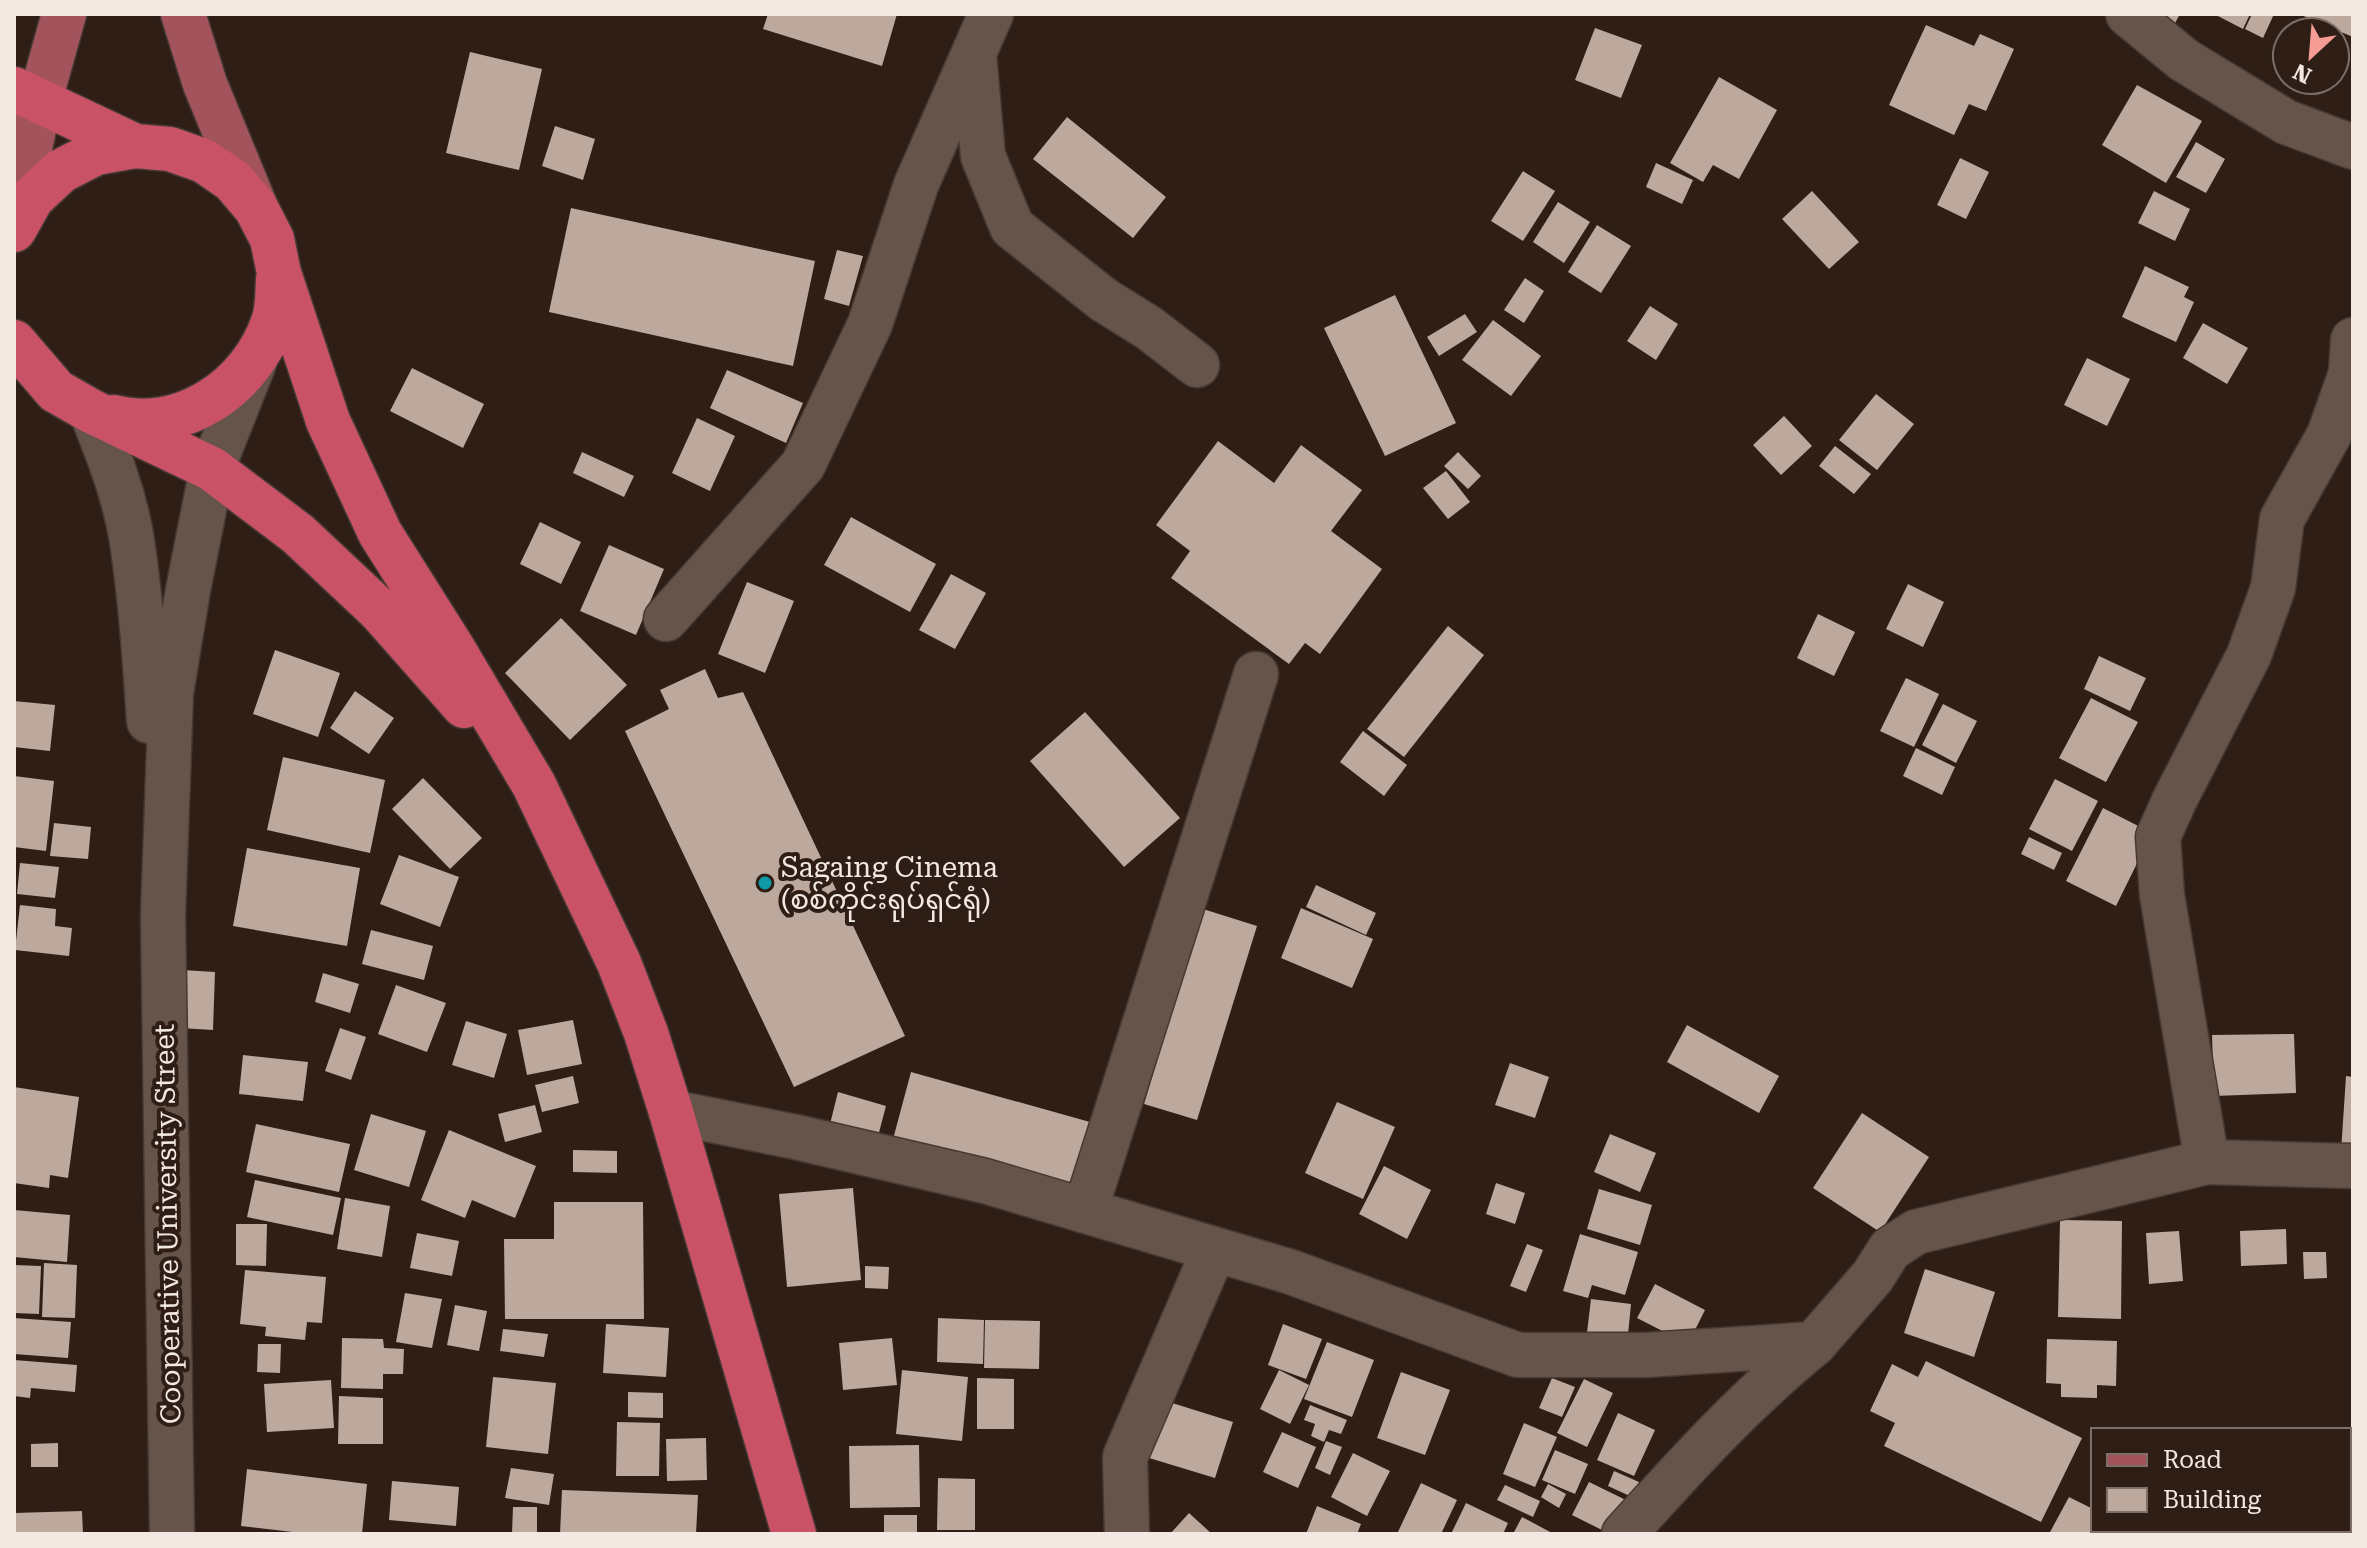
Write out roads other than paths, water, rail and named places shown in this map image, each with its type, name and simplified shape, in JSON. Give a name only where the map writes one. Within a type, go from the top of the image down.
[{"type":"highway","points":[[27,95],[135,146]]},
{"type":"highway","points":[[14,228],[32,198],[61,171],[96,153],[135,146],[170,149],[204,161],[233,181],[256,208],[272,239],[279,273],[328,421],[380,533],[534,785],[619,963],[646,1033],[671,1112],[794,1534]]},
{"type":"highway","points":[[91,411],[127,420],[163,418],[199,408],[229,389],[254,363],[274,320],[279,273]]},
{"type":"highway","points":[[19,346],[56,391],[212,469],[298,534],[379,610],[534,785]]},
{"type":"main road","points":[[14,228],[27,95],[64,14]]},
{"type":"main road","points":[[183,14],[205,84],[256,208]]},
{"type":"street","points":[[2128,14],[2184,60],[2286,122],[2353,147]]},
{"type":"street","points":[[983,33],[983,156],[1012,227],[1104,300],[1149,328],[1197,365]]},
{"type":"street","points":[[666,619],[803,465],[870,324],[916,185],[983,33]]},
{"type":"street","points":[[2207,1162],[2166,925],[2158,837],[2249,655],[2273,588],[2282,519],[2329,435],[2351,373],[2353,340]]},
{"type":"street","name":"Cooperative University Street","points":[[172,1534],[163,915],[171,693],[212,469],[254,363]]},
{"type":"street","name":"Cooperative University Street","points":[[91,411],[114,470],[132,539],[142,629],[163,915]]},
{"type":"street","points":[[1085,1211],[1256,674]]},
{"type":"street","points":[[671,1112],[796,1137],[985,1181],[1291,1272],[1518,1355],[1647,1355],[1814,1344]]},
{"type":"street","points":[[1624,1534],[1699,1450],[1768,1382],[1814,1344],[1873,1276],[1890,1249],[1916,1232],[2207,1162],[2353,1166]]},
{"type":"street","points":[[1127,1534],[1125,1457],[1214,1250]]},
{"type":"place","name":"Sagaing Cinema (စစ်ကိုင်းရုပ်ရှင်ရုံ)","points":[[765,883]]}]
